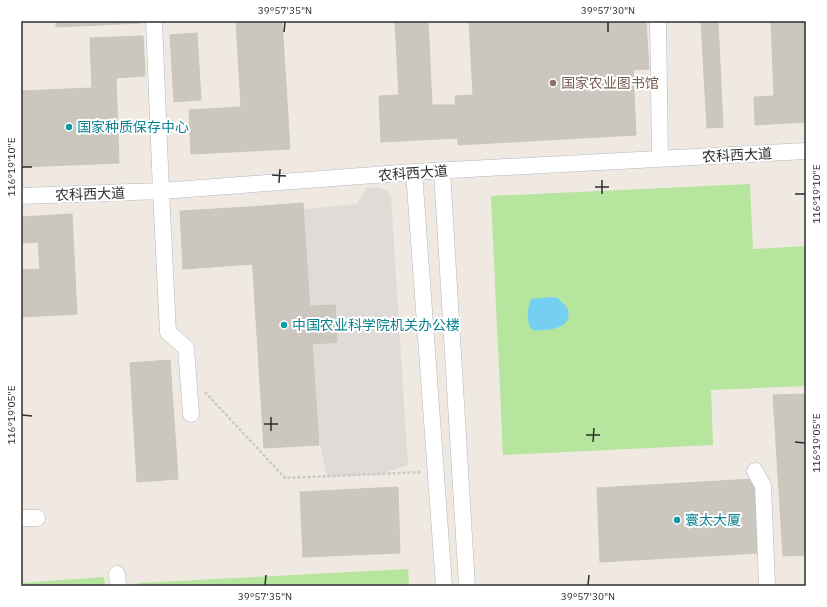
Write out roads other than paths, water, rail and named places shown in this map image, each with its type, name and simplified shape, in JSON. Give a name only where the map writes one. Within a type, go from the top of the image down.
[{"type":"street","points":[[154,21],[168,332],[186,348],[191,414]]},
{"type":"street","points":[[658,21],[660,158]]},
{"type":"street","name":"农科西大道","points":[[21,196],[161,192],[414,172],[806,151]]},
{"type":"street","points":[[442,171],[467,586]]},
{"type":"street","points":[[414,172],[444,586]]},
{"type":"street","points":[[755,471],[763,486],[767,586]]},
{"type":"street","points":[[21,518],[37,518]]},
{"type":"water","points":[[552,297],[558,298],[567,308],[568,317],[566,322],[557,328],[532,330],[528,315],[531,299]]},
{"type":"place","name":"国家农业图书馆","points":[[553,83]]},
{"type":"place","name":"国家种质保存中心","points":[[69,127]]},
{"type":"place","name":"中国农业科学院机关办公楼","points":[[284,325]]},
{"type":"place","name":"寰太大厦","points":[[677,520]]}]
